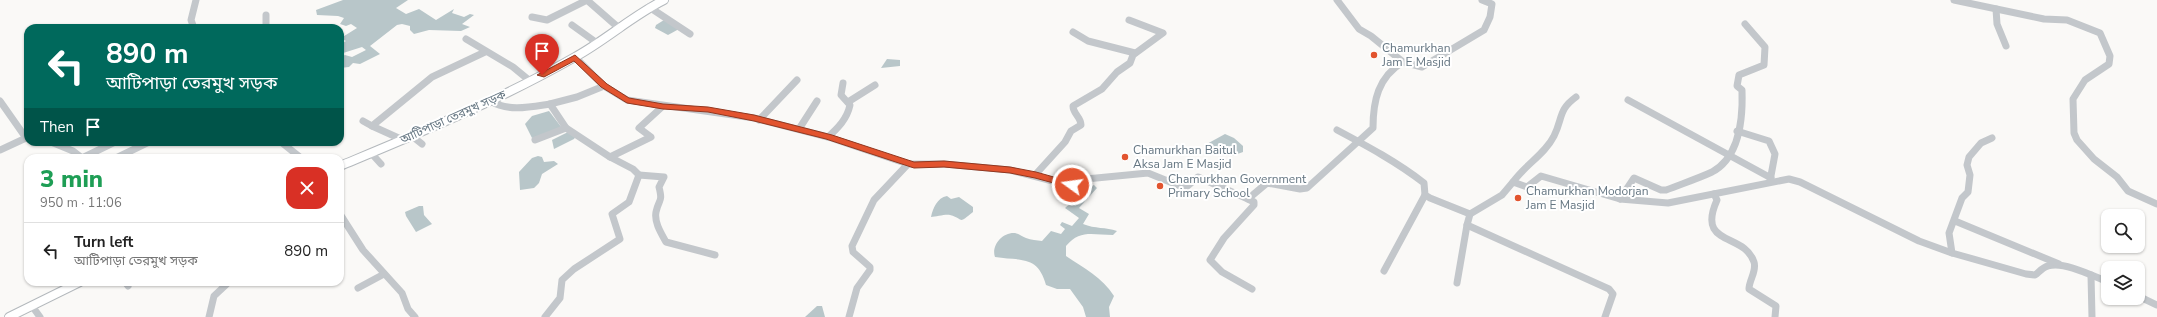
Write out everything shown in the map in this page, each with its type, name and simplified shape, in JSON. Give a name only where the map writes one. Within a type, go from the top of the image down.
[{"type":"main road","name":"আটিপাড়া তেরমুখ সড়ক","points":[[344,164],[412,136],[490,101],[530,81],[575,57],[620,29],[640,12],[664,0]]},
{"type":"main road","points":[[9,317],[72,286]]},
{"type":"street","points":[[192,24],[191,20],[196,0]]},
{"type":"street","points":[[532,17],[547,20],[587,0],[620,29]]},
{"type":"street","points":[[1337,0],[1359,29],[1371,36],[1403,62],[1422,67],[1484,30],[1492,6],[1491,3],[1482,0]]},
{"type":"street","points":[[1954,0],[2044,19],[2067,20],[2100,33],[2108,48],[2109,64],[2086,80],[2073,99],[2074,133],[2077,140],[2094,159],[2117,177],[2128,191],[2157,204]]},
{"type":"street","points":[[649,8],[690,34]]},
{"type":"street","points":[[1996,9],[1995,24],[2001,31],[2006,46]]},
{"type":"street","points":[[266,15],[266,24]]},
{"type":"street","points":[[1036,175],[1065,142],[1071,131],[1081,125],[1081,121],[1073,111],[1074,106],[1102,88],[1117,72],[1130,63],[1135,53],[1163,33],[1146,24],[1133,23],[1129,20]]},
{"type":"street","points":[[1620,199],[1634,178],[1661,190],[1666,190],[1713,171],[1730,154],[1734,147],[1744,105],[1742,90],[1737,86],[1739,75],[1764,65],[1766,53],[1765,46],[1745,24]]},
{"type":"street","points":[[572,25],[596,43]]},
{"type":"street","points":[[1074,32],[1088,41],[1135,53]]},
{"type":"street","points":[[466,39],[485,52],[513,67],[530,81]]},
{"type":"street","points":[[372,126],[432,77],[485,52]]},
{"type":"street","points":[[575,57],[604,86],[627,100],[663,106],[708,110],[799,129],[828,137],[908,164],[944,164],[1036,175],[1072,185],[1086,179],[1148,173],[1184,188],[1198,177],[1254,202],[1254,205],[1242,221],[1218,242],[1210,260],[1222,272],[1252,289]]},
{"type":"street","points":[[1248,199],[1267,183],[1305,189],[1374,128],[1375,101],[1386,75],[1391,69],[1403,62]]},
{"type":"street","points":[[759,120],[797,80]]},
{"type":"street","points":[[828,137],[848,112],[850,105],[841,95],[842,83]]},
{"type":"street","points":[[848,102],[876,85]]},
{"type":"street","points":[[490,101],[502,107],[518,108],[550,104],[577,98],[604,86]]},
{"type":"street","points":[[1457,283],[1470,214],[1502,195],[1520,172],[1540,154],[1554,137],[1565,106],[1576,97]]},
{"type":"street","points":[[1628,100],[1730,154],[1771,180]]},
{"type":"street","points":[[0,101],[10,112],[12,120],[24,133]]},
{"type":"street","points":[[799,129],[817,102]]},
{"type":"street","points":[[550,104],[566,128],[610,158],[633,169],[639,175],[664,177],[659,187],[662,199],[656,212],[656,225],[666,242],[714,255]]},
{"type":"street","points":[[610,158],[651,138],[639,128],[663,106]]},
{"type":"street","points":[[363,121],[403,140]]},
{"type":"street","points":[[535,140],[566,128]]},
{"type":"street","points":[[1337,130],[1387,156],[1424,183],[1425,195],[1384,271]]},
{"type":"street","points":[[1737,131],[1769,141],[1775,154],[1771,180]]},
{"type":"street","points":[[412,136],[422,144]]},
{"type":"street","points":[[0,150],[24,138]]},
{"type":"street","points":[[1952,253],[1949,233],[1955,222],[1957,210],[1969,188],[1970,175],[1967,165],[1969,157],[1980,143],[1992,138]]},
{"type":"street","points":[[60,146],[74,151],[77,154]]},
{"type":"street","points":[[90,154],[107,146]]},
{"type":"street","points":[[124,154],[141,146]]},
{"type":"street","points":[[287,146],[296,154]]},
{"type":"street","points":[[371,153],[381,164]]},
{"type":"street","points":[[849,317],[857,288],[870,270],[870,267],[854,252],[852,246],[874,200],[908,164]]},
{"type":"street","points":[[545,317],[560,298],[561,282],[565,276],[620,239],[612,214],[629,202],[639,175]]},
{"type":"street","points":[[1513,182],[1526,187],[1543,176],[1620,199],[1668,203],[1714,194],[1771,180],[1788,179],[1800,182],[1919,241],[1952,253],[2026,274],[2035,275],[2046,266],[2064,266]]},
{"type":"street","points":[[1714,194],[1717,200],[1712,210],[1711,221],[1715,231],[1725,240],[1744,249],[1752,257],[1755,266],[1749,289],[1776,306],[1777,310],[1775,317]]},
{"type":"street","points":[[1425,195],[1447,207],[1470,214]]},
{"type":"street","points":[[344,220],[363,250],[402,293],[408,309],[415,317]]},
{"type":"street","points":[[1955,222],[2064,266],[2101,279]]},
{"type":"street","points":[[1467,225],[1609,289],[1613,294],[1605,317]]},
{"type":"street","points":[[358,288],[384,274]]},
{"type":"street","points":[[2091,275],[2092,317]]},
{"type":"street","points":[[209,317],[211,300],[216,291],[223,286]]},
{"type":"street","points":[[2145,299],[2157,304]]},
{"type":"street","points":[[32,306],[35,307],[40,317]]},
{"type":"shaded area","points":[[343,0],[408,0],[396,8],[406,14],[419,9],[436,20],[454,9],[452,13],[464,17],[470,14],[474,15],[462,24],[470,27],[461,31],[429,30],[414,34],[410,30],[410,26],[402,24],[397,25],[370,46],[380,54],[360,64],[353,63],[349,67],[344,68],[344,55],[352,57],[366,50],[362,47],[344,53],[344,42],[346,41],[344,40],[344,36],[357,28],[351,24],[346,26],[344,24],[340,24],[344,18],[338,16],[317,15],[316,10]]},
{"type":"shaded area","points":[[664,20],[679,29],[668,35],[655,28],[656,25]]},
{"type":"shaded area","points":[[887,59],[900,60],[900,66],[881,68]]},
{"type":"shaded area","points":[[549,111],[562,128],[532,138],[525,124],[532,116]]},
{"type":"shaded area","points":[[568,132],[576,136],[574,139],[554,149],[552,140]]},
{"type":"shaded area","points":[[1225,134],[1234,138],[1243,146],[1243,152],[1232,156],[1212,154],[1205,145]]},
{"type":"shaded area","points":[[538,156],[542,157],[544,162],[554,161],[558,164],[542,174],[539,183],[534,188],[520,190],[519,172],[532,158]]},
{"type":"shaded area","points":[[1094,185],[1097,188],[1079,208],[1089,214],[1083,224],[1117,231],[1113,235],[1087,234],[1076,237],[1066,246],[1066,256],[1092,273],[1109,289],[1114,296],[1109,307],[1110,317],[1086,317],[1083,307],[1070,289],[1057,289],[1046,285],[1043,275],[1033,264],[1027,261],[995,257],[994,253],[996,244],[999,240],[1010,233],[1015,233],[1028,239],[1042,241],[1051,231],[1061,234],[1065,229],[1060,225],[1062,222],[1072,226],[1079,218],[1065,208],[1087,188]]},
{"type":"shaded area","points":[[947,196],[951,199],[959,197],[973,207],[973,212],[963,220],[950,215],[931,217],[934,207],[938,201]]},
{"type":"shaded area","points":[[419,206],[423,206],[424,215],[432,224],[416,232],[405,212]]},
{"type":"shaded area","points":[[817,306],[822,306],[825,317],[805,317]]},
{"type":"place","name":"Chamurkhan Jam E Masjid","points":[[1374,55]]},
{"type":"place","name":"Chamurkhan Baitul Aksa Jam E Masjid","points":[[1125,157]]},
{"type":"place","name":"Chamurkhan Government Primary School","points":[[1160,186]]},
{"type":"place","name":"Chamurkhan Modorjan Jam E Masjid","points":[[1518,198]]},
{"type":"route","points":[[542,75],[575,57],[604,86],[627,100],[663,106],[708,110],[754,118],[828,137],[908,164],[944,164],[1010,170],[1036,175],[1072,185]]}]
